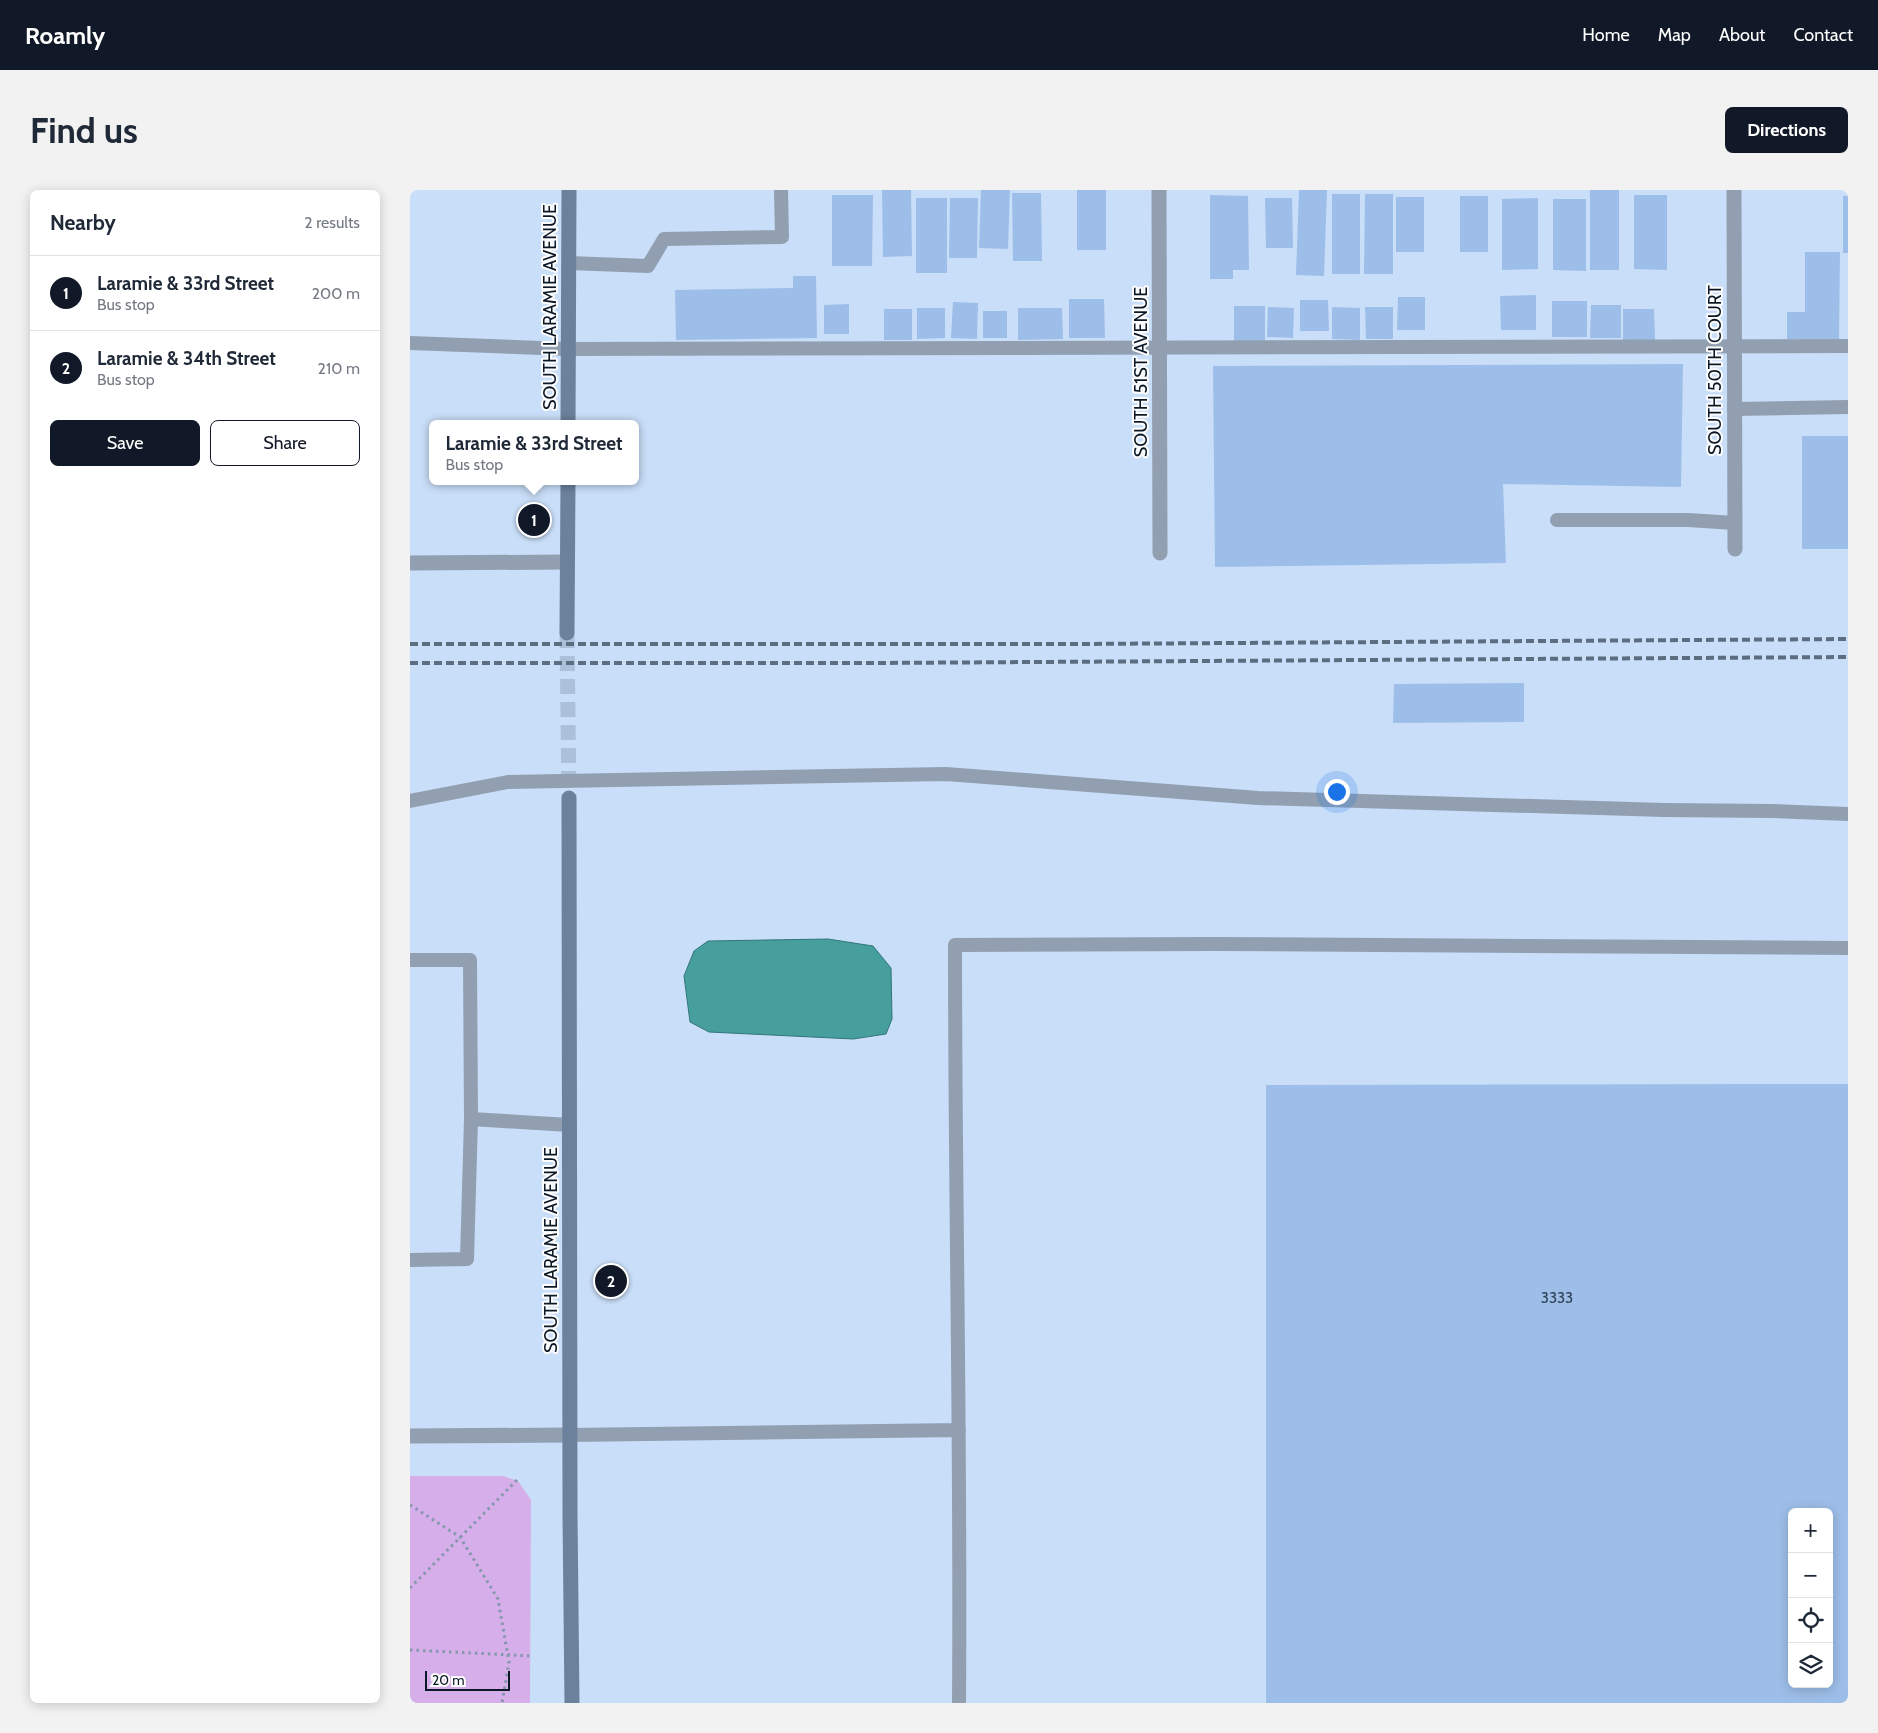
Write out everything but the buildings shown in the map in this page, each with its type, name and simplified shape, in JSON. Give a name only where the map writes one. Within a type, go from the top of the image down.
[{"type":"main road","name":"SOUTH LARAMIE AVENUE","points":[[568,420],[569,190]]},
{"type":"main road","points":[[567,633],[568,485]]},
{"type":"main road","name":"SOUTH LARAMIE AVENUE","points":[[569,798],[572,1703]]},
{"type":"street","name":"SOUTH 51ST AVENUE","points":[[1159,190],[1160,553]]},
{"type":"street","name":"SOUTH 50TH COURT","points":[[1734,190],[1735,550]]},
{"type":"street","points":[[410,563],[567,562]]},
{"type":"street","points":[[410,1436],[570,1435]]},
{"type":"lane","points":[[569,263],[648,266],[664,239],[782,237],[781,190]]},
{"type":"lane","points":[[410,342],[568,349],[1848,346]]},
{"type":"lane","points":[[1734,409],[1848,407]]},
{"type":"lane","points":[[1557,520],[1688,520],[1735,523]]},
{"type":"lane","points":[[410,801],[508,782],[946,774],[1258,798],[1848,814]]},
{"type":"lane","points":[[960,1703],[955,945],[1223,944],[1848,948]]},
{"type":"lane","points":[[410,960],[470,960],[471,1119],[466,1259],[410,1260]]},
{"type":"lane","points":[[471,1119],[569,1125]]},
{"type":"lane","points":[[570,1435],[959,1430]]},
{"type":"path","points":[[410,1588],[517,1480]]},
{"type":"path","points":[[410,1505],[460,1537],[498,1599],[509,1662],[502,1703]]},
{"type":"path","points":[[410,1650],[533,1656]]},
{"type":"shaded area","points":[[828,939],[873,946],[891,968],[892,1019],[886,1034],[853,1039],[709,1032],[690,1022],[684,976],[694,951],[708,941]]},
{"type":"shaded area","points":[[410,1476],[503,1476],[518,1481],[531,1500],[530,1703],[410,1703]]},
{"type":"tunnel","points":[[567,633],[569,798]]},
{"type":"railway","points":[[410,644],[1078,644],[1848,639]]},
{"type":"railway","points":[[410,663],[875,663],[1848,657]]},
{"type":"place","name":"Laramie & 33rd Street","points":[[534,520]]},
{"type":"place","name":"Laramie & 34th Street","points":[[611,1281]]}]
